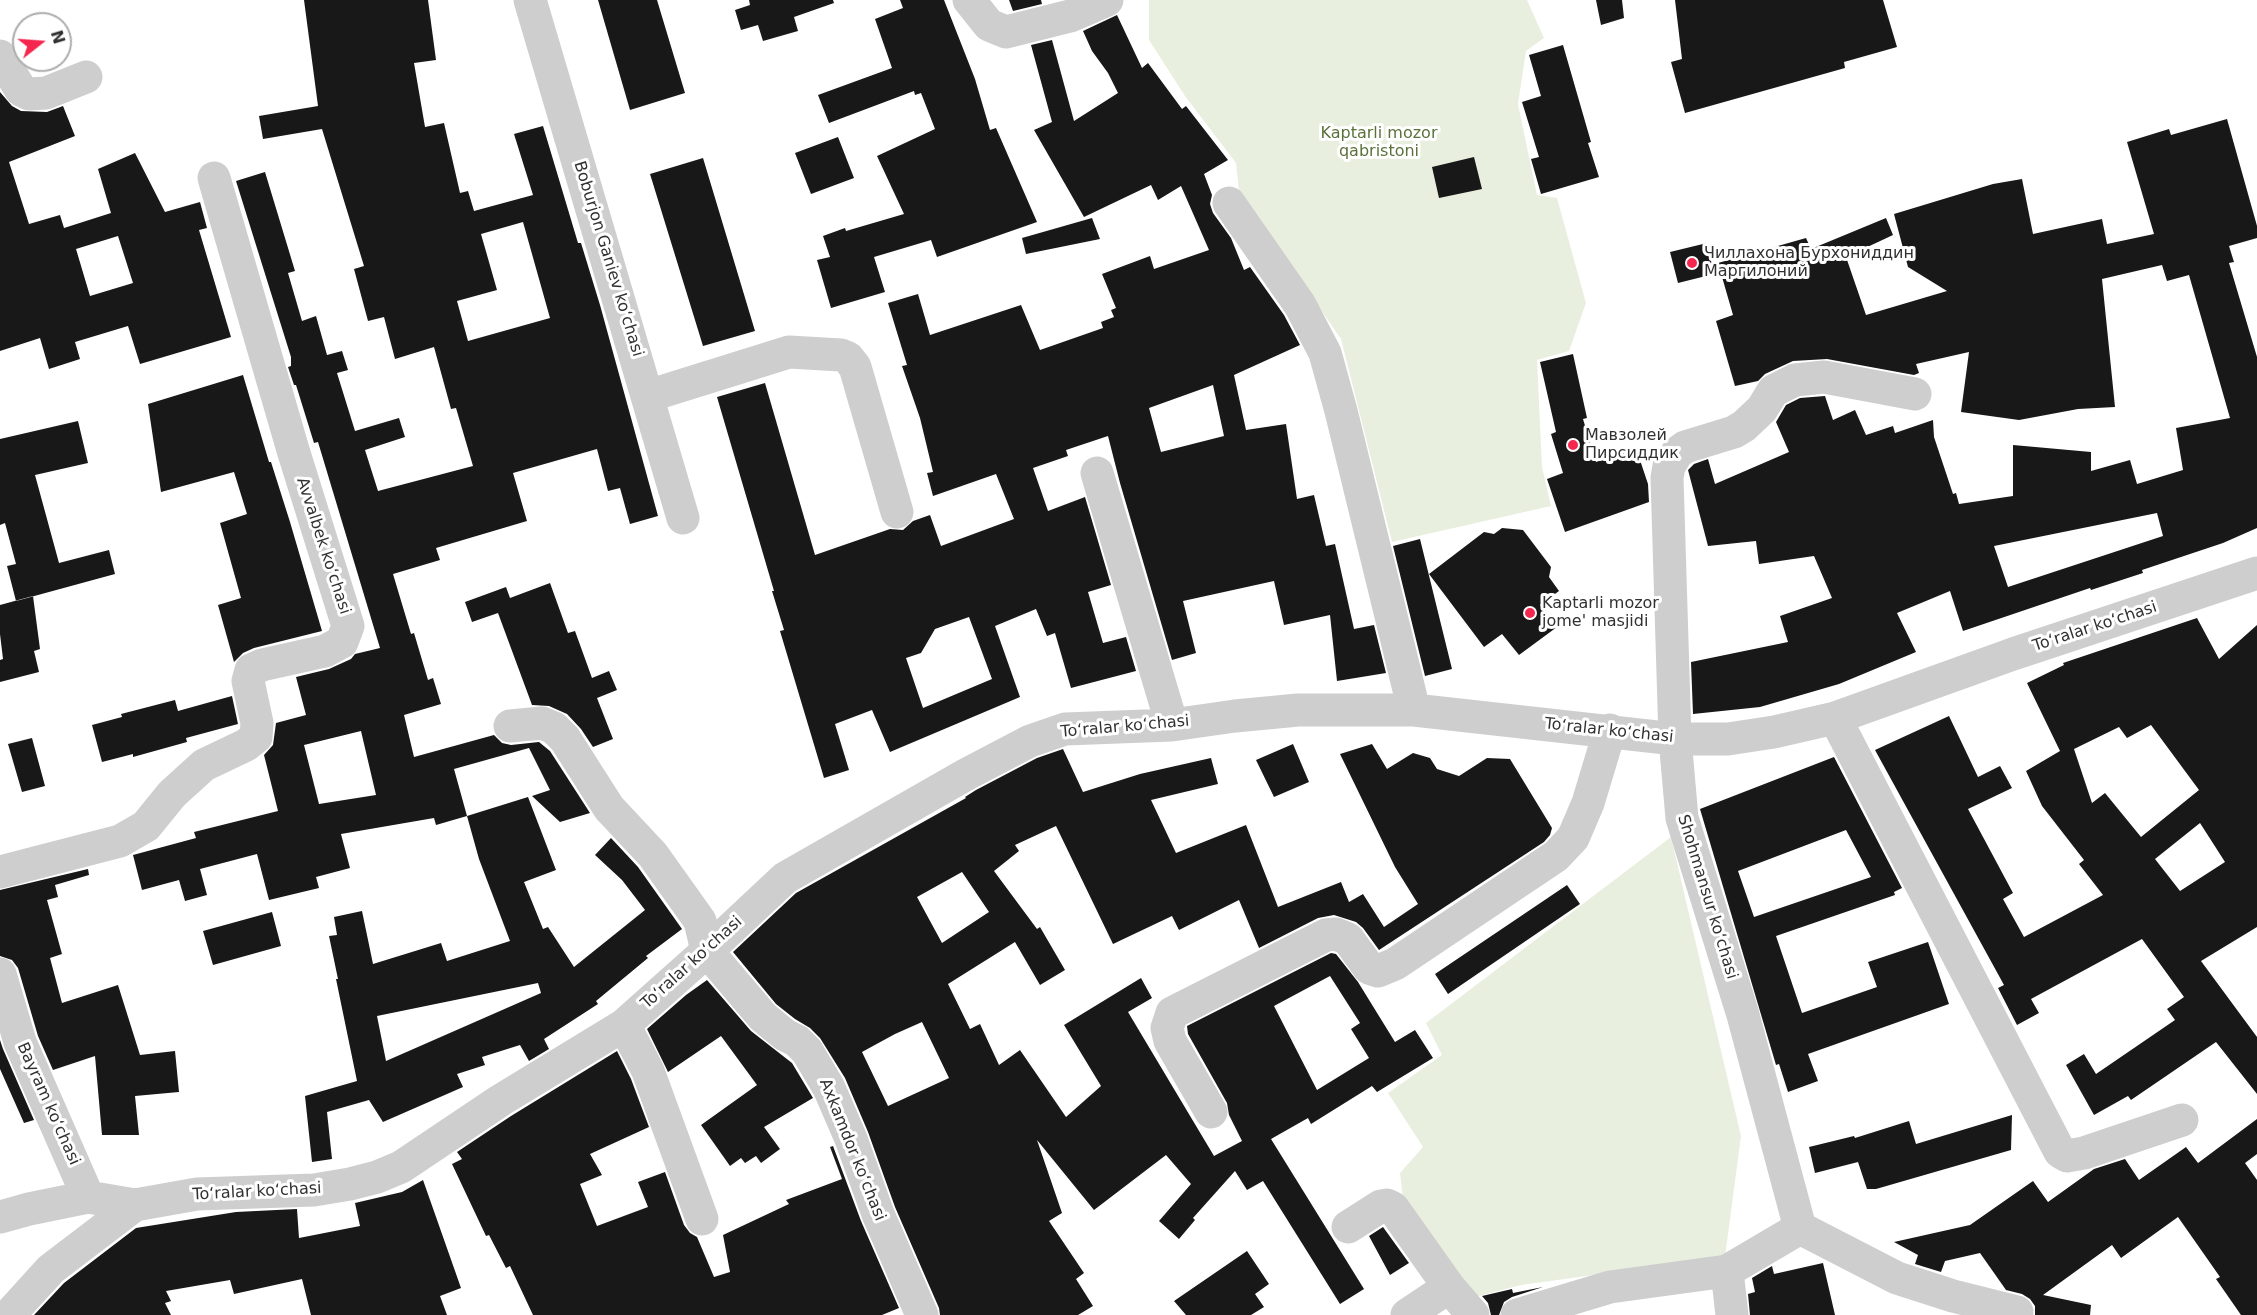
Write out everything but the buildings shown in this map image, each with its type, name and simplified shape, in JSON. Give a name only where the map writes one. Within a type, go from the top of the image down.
[{"type":"street","name":"Boburjon Ganiev koʻchasi","points":[[530,0],[683,518]]},
{"type":"street","points":[[969,0],[989,25],[1006,32],[1070,16],[1107,0]]},
{"type":"street","points":[[0,56],[21,90],[29,94],[46,93],[86,77]]},
{"type":"street","name":"Avvalbek koʻchasi","points":[[0,872],[120,841],[146,826],[172,794],[204,765],[246,745],[256,737],[257,723],[248,681],[250,670],[262,664],[325,651],[342,642],[348,626],[289,440],[214,178]]},
{"type":"street","points":[[1229,203],[1300,305],[1325,353],[1414,710]]},
{"type":"street","points":[[648,396],[789,352],[841,355],[848,358],[855,366],[897,512]]},
{"type":"street","name":"Shohmansur koʻchasi","points":[[1800,1228],[1743,1015],[1682,818],[1675,739],[1667,478],[1672,460],[1685,447],[1734,432],[1744,426],[1762,409],[1773,391],[1795,380],[1824,377],[1915,394]]},
{"type":"street","points":[[1097,473],[1172,725]]},
{"type":"street","name":"Toʻralar koʻchasi","points":[[0,1217],[88,1197],[135,1205],[197,1194],[314,1190],[350,1185],[402,1167],[501,1100],[624,1025],[785,878],[967,774],[1030,741],[1065,729],[1172,725],[1298,710],[1414,710],[1675,739],[1728,739],[1774,732],[1835,718],[2013,654],[2257,573]]},
{"type":"street","points":[[1835,718],[2060,1152],[2067,1156],[2084,1153],[2182,1120]]},
{"type":"street","points":[[510,726],[542,723],[554,728],[565,739],[609,808],[653,855],[700,921],[707,951]]},
{"type":"street","points":[[1211,1112],[1170,1041],[1167,1028],[1172,1013],[1326,935],[1336,934],[1348,939],[1369,968],[1378,971],[1395,964],[1556,856],[1573,838],[1588,803],[1610,730]]},
{"type":"street","name":"Axkamdor koʻchasi","points":[[707,951],[763,1017],[797,1041],[818,1067],[851,1139],[878,1214],[922,1315]]},
{"type":"street","name":"Bayram koʻchasi","points":[[0,974],[20,1042],[88,1197]]},
{"type":"street","points":[[624,1025],[648,1071],[702,1219]]},
{"type":"street","points":[[9,1315],[51,1269],[135,1205]]},
{"type":"street","points":[[1348,1227],[1381,1206],[1387,1205],[1392,1208],[1449,1287],[1473,1315]]},
{"type":"street","points":[[1517,1315],[1610,1287],[1726,1271],[1800,1228],[1897,1278],[1953,1296],[2017,1312]]},
{"type":"street","points":[[1726,1271],[1732,1315]]},
{"type":"street","points":[[1407,1315],[1449,1287]]},
{"type":"green space","name":"Kaptarli mozor qabristoni","points":[[1149,0],[1527,0],[1544,38],[1526,51],[1518,104],[1537,195],[1557,198],[1586,303],[1569,351],[1537,360],[1542,467],[1551,506],[1392,542],[1341,339],[1239,191],[1236,163],[1185,96],[1149,40]]},
{"type":"green space","points":[[1671,837],[1741,1136],[1725,1257],[1521,1285],[1475,1297],[1404,1208],[1400,1173],[1423,1147],[1388,1093],[1442,1055],[1426,1023]]},
{"type":"place","name":"Чиллахона Бурхониддин Маргилоний","points":[[1692,263]]},
{"type":"place","name":"Мавзолей Пирсиддик","points":[[1573,445]]},
{"type":"place","name":"Kaptarli mozor jome' masjidi","points":[[1530,613]]}]
